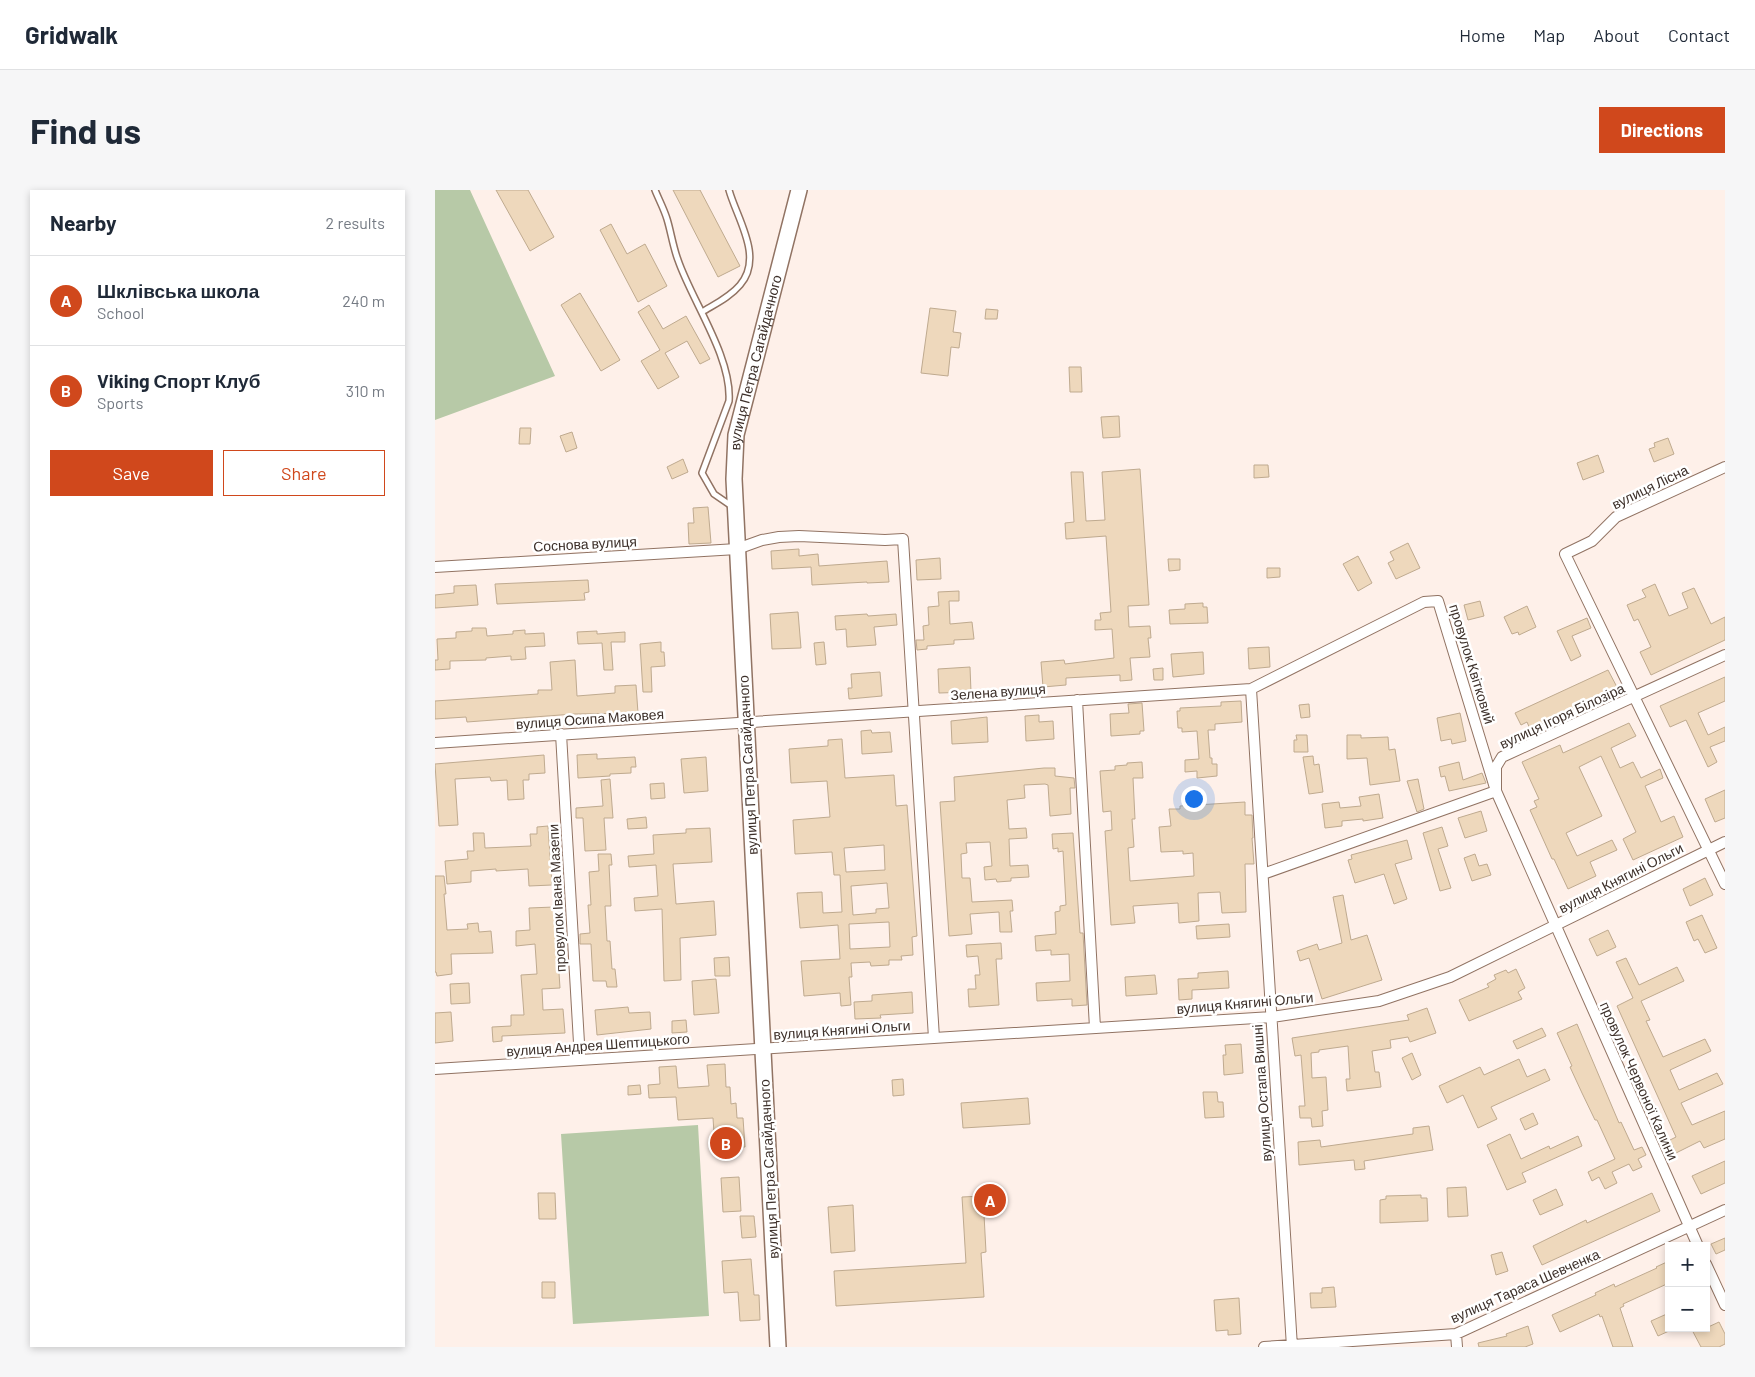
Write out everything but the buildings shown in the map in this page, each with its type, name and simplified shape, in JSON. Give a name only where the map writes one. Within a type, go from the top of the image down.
[{"type":"street","name":"вулиця Петра Сагайдачного","points":[[778,1347],[733,479],[736,435],[799,190]]},
{"type":"street","name":"вулиця Лісна","points":[[1635,697],[1565,554],[1591,541],[1616,517],[1725,467]]},
{"type":"street","name":"Соснова вулиця","points":[[435,567],[737,550],[762,540],[779,537],[799,536],[856,540],[903,539],[913,711]]},
{"type":"street","name":"провулок Квітковий","points":[[1251,689],[1424,602],[1439,602],[1496,791],[1555,927]]},
{"type":"street","name":"вулиця Ігоря Білозіра","points":[[1496,791],[1496,767],[1502,757],[1725,655]]},
{"type":"street","name":"Зелена вулиця","points":[[746,722],[1251,689]]},
{"type":"street","name":"вулиця Остапа Вишні","points":[[1251,689],[1292,1346]]},
{"type":"street","points":[[1635,697],[1725,884]]},
{"type":"street","points":[[1077,700],[1095,1028]]},
{"type":"street","points":[[913,711],[934,1038]]},
{"type":"street","name":"вулиця Осипа Маковея","points":[[435,743],[746,722]]},
{"type":"street","name":"провулок Івана Мазепи","points":[[561,734],[580,1060]]},
{"type":"street","points":[[1263,874],[1496,791]]},
{"type":"street","name":"вулиця Княгині Ольги","points":[[763,1049],[1272,1017],[1379,1001],[1450,977],[1725,842]]},
{"type":"street","name":"провулок Червоної Калини","points":[[1555,927],[1696,1242]]},
{"type":"street","name":"вулиця Андрея Шептицького","points":[[435,1069],[763,1049]]},
{"type":"street","name":"вулиця Тараса Шевченка","points":[[1264,1347],[1456,1334],[1725,1210]]},
{"type":"street","points":[[1710,1273],[1725,1306]]},
{"type":"street","points":[[1456,1334],[1457,1347]]},
{"type":"lane","points":[[655,190],[667,219],[678,260],[691,292],[702,312],[727,376],[730,391],[729,401],[702,473],[714,494],[735,508]]},
{"type":"lane","points":[[702,312],[728,296],[740,285],[747,274],[750,262],[748,244],[729,190]]},
{"type":"green space","points":[[435,190],[470,190],[555,376],[435,420]]},
{"type":"green space","points":[[698,1125],[709,1316],[573,1324],[561,1134]]},
{"type":"place","name":"Viking Спорт Клуб","points":[[726,1143]]},
{"type":"place","name":"Шклівська школа","points":[[990,1200]]}]
